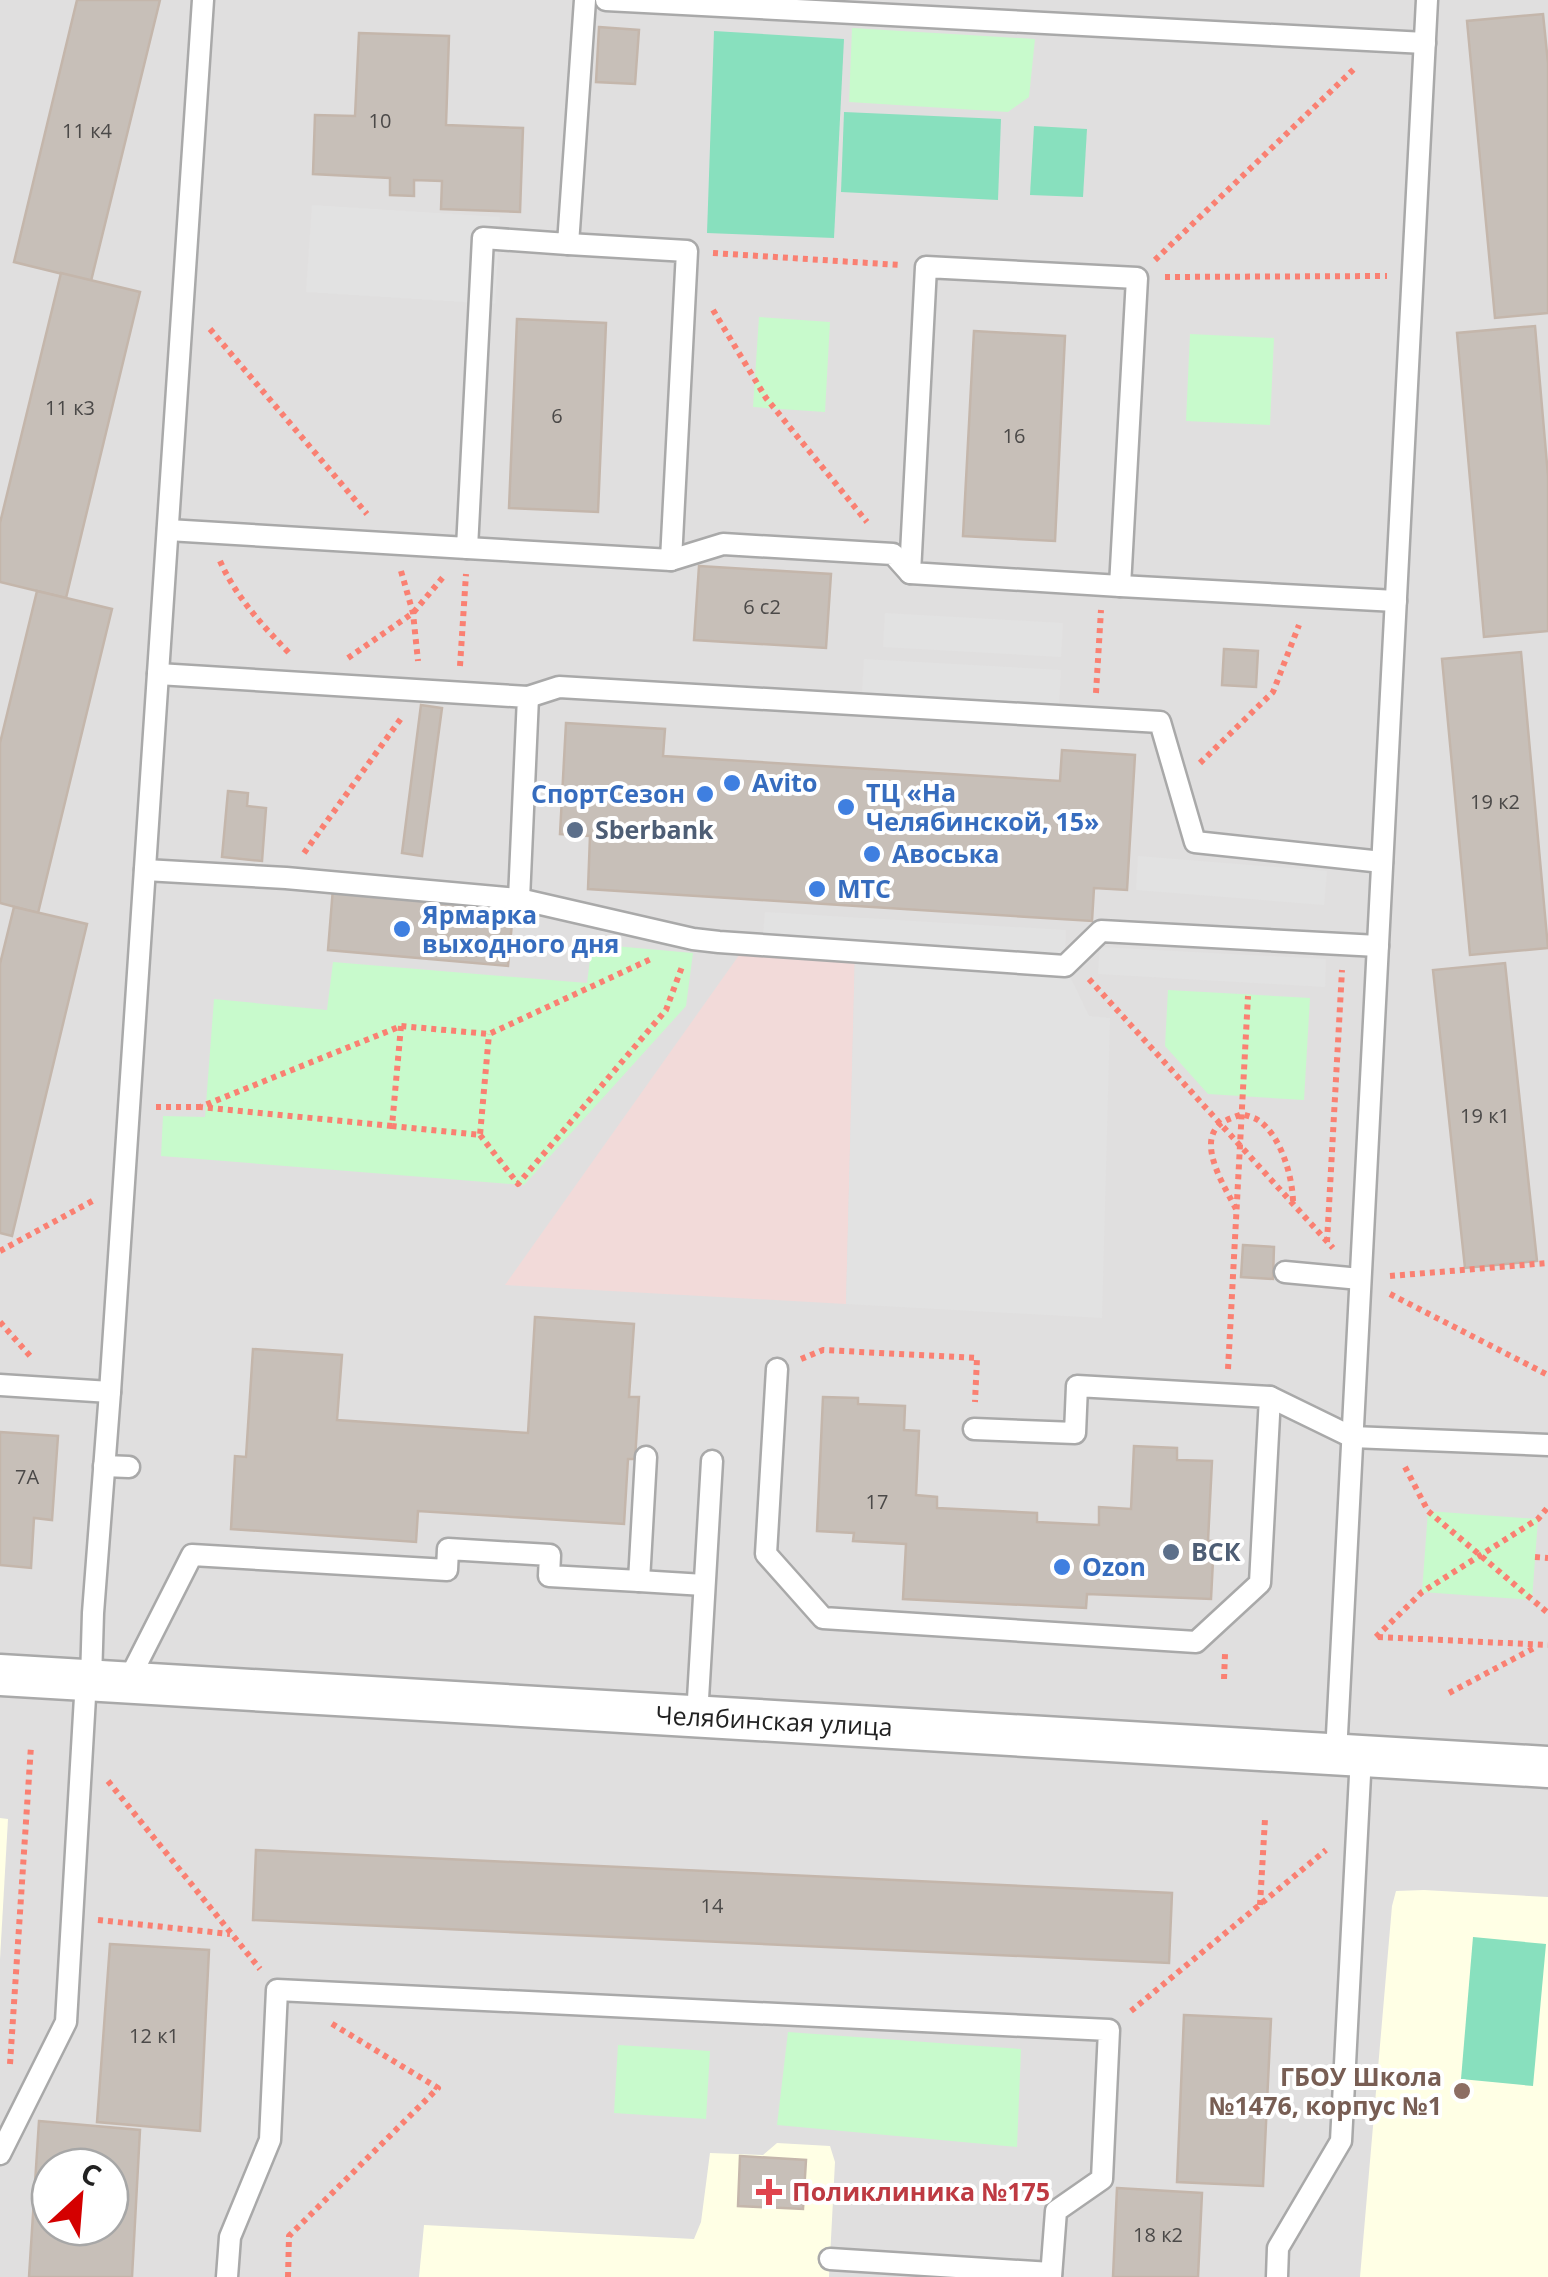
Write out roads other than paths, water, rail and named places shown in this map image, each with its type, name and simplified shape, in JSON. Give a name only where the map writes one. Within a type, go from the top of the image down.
[{"type":"street","name":"Челябинская улица","points":[[0,1675],[1548,1767]]},
{"type":"lane","points":[[102,1681],[94,1614],[203,0]]},
{"type":"lane","points":[[568,244],[585,0]]},
{"type":"lane","points":[[606,0],[1425,43]]},
{"type":"lane","points":[[1276,2277],[1278,2248],[1341,2141],[1358,1824],[1348,1755],[1342,1636],[1428,0]]},
{"type":"lane","points":[[467,548],[483,238],[686,258],[671,560]]},
{"type":"lane","points":[[910,573],[926,266],[1137,278],[1111,585]]},
{"type":"lane","points":[[168,530],[671,560],[723,544],[892,554],[910,573],[1396,602]]},
{"type":"lane","points":[[158,674],[528,697],[559,688],[1160,722],[1195,842],[1382,862]]},
{"type":"lane","points":[[519,899],[528,697]]},
{"type":"lane","points":[[145,870],[519,899],[692,939],[1065,966],[1101,930],[1378,946]]},
{"type":"lane","points":[[1285,1272],[1360,1278]]},
{"type":"lane","points":[[777,1369],[766,1554],[823,1618],[1196,1642],[1260,1583],[1270,1397]]},
{"type":"lane","points":[[0,1385],[110,1392]]},
{"type":"lane","points":[[974,1429],[1075,1432],[1077,1386],[1270,1397],[1352,1438],[1548,1445]]},
{"type":"lane","points":[[639,1581],[646,1457]]},
{"type":"lane","points":[[697,1716],[712,1461]]},
{"type":"lane","points":[[104,1466],[129,1467]]},
{"type":"lane","points":[[0,2154],[66,2022],[82,1749],[102,1681],[192,1554],[447,1570],[448,1549],[534,1554],[550,1555],[549,1576],[704,1585]]},
{"type":"lane","points":[[227,2277],[230,2237],[270,2140],[277,1990],[1109,2030],[1102,2179],[1056,2211],[1051,2275],[830,2258]]},
{"type":"place","name":"Avito","points":[[732,783]]},
{"type":"place","name":"СпортСезон","points":[[705,794]]},
{"type":"place","name":"ТЦ «На Челябинской, 15»","points":[[846,807]]},
{"type":"place","name":"Sberbank","points":[[575,830]]},
{"type":"place","name":"Авоська","points":[[872,854]]},
{"type":"place","name":"МТС","points":[[817,889]]},
{"type":"place","name":"Ярмарка выходного дня","points":[[402,929]]},
{"type":"place","name":"ВСК","points":[[1171,1552]]},
{"type":"place","name":"Ozon","points":[[1062,1567]]},
{"type":"place","name":"ГБОУ Школа №1476, корпус №1","points":[[1462,2091]]},
{"type":"place","name":"Поликлиника №175","points":[[769,2192]]}]
